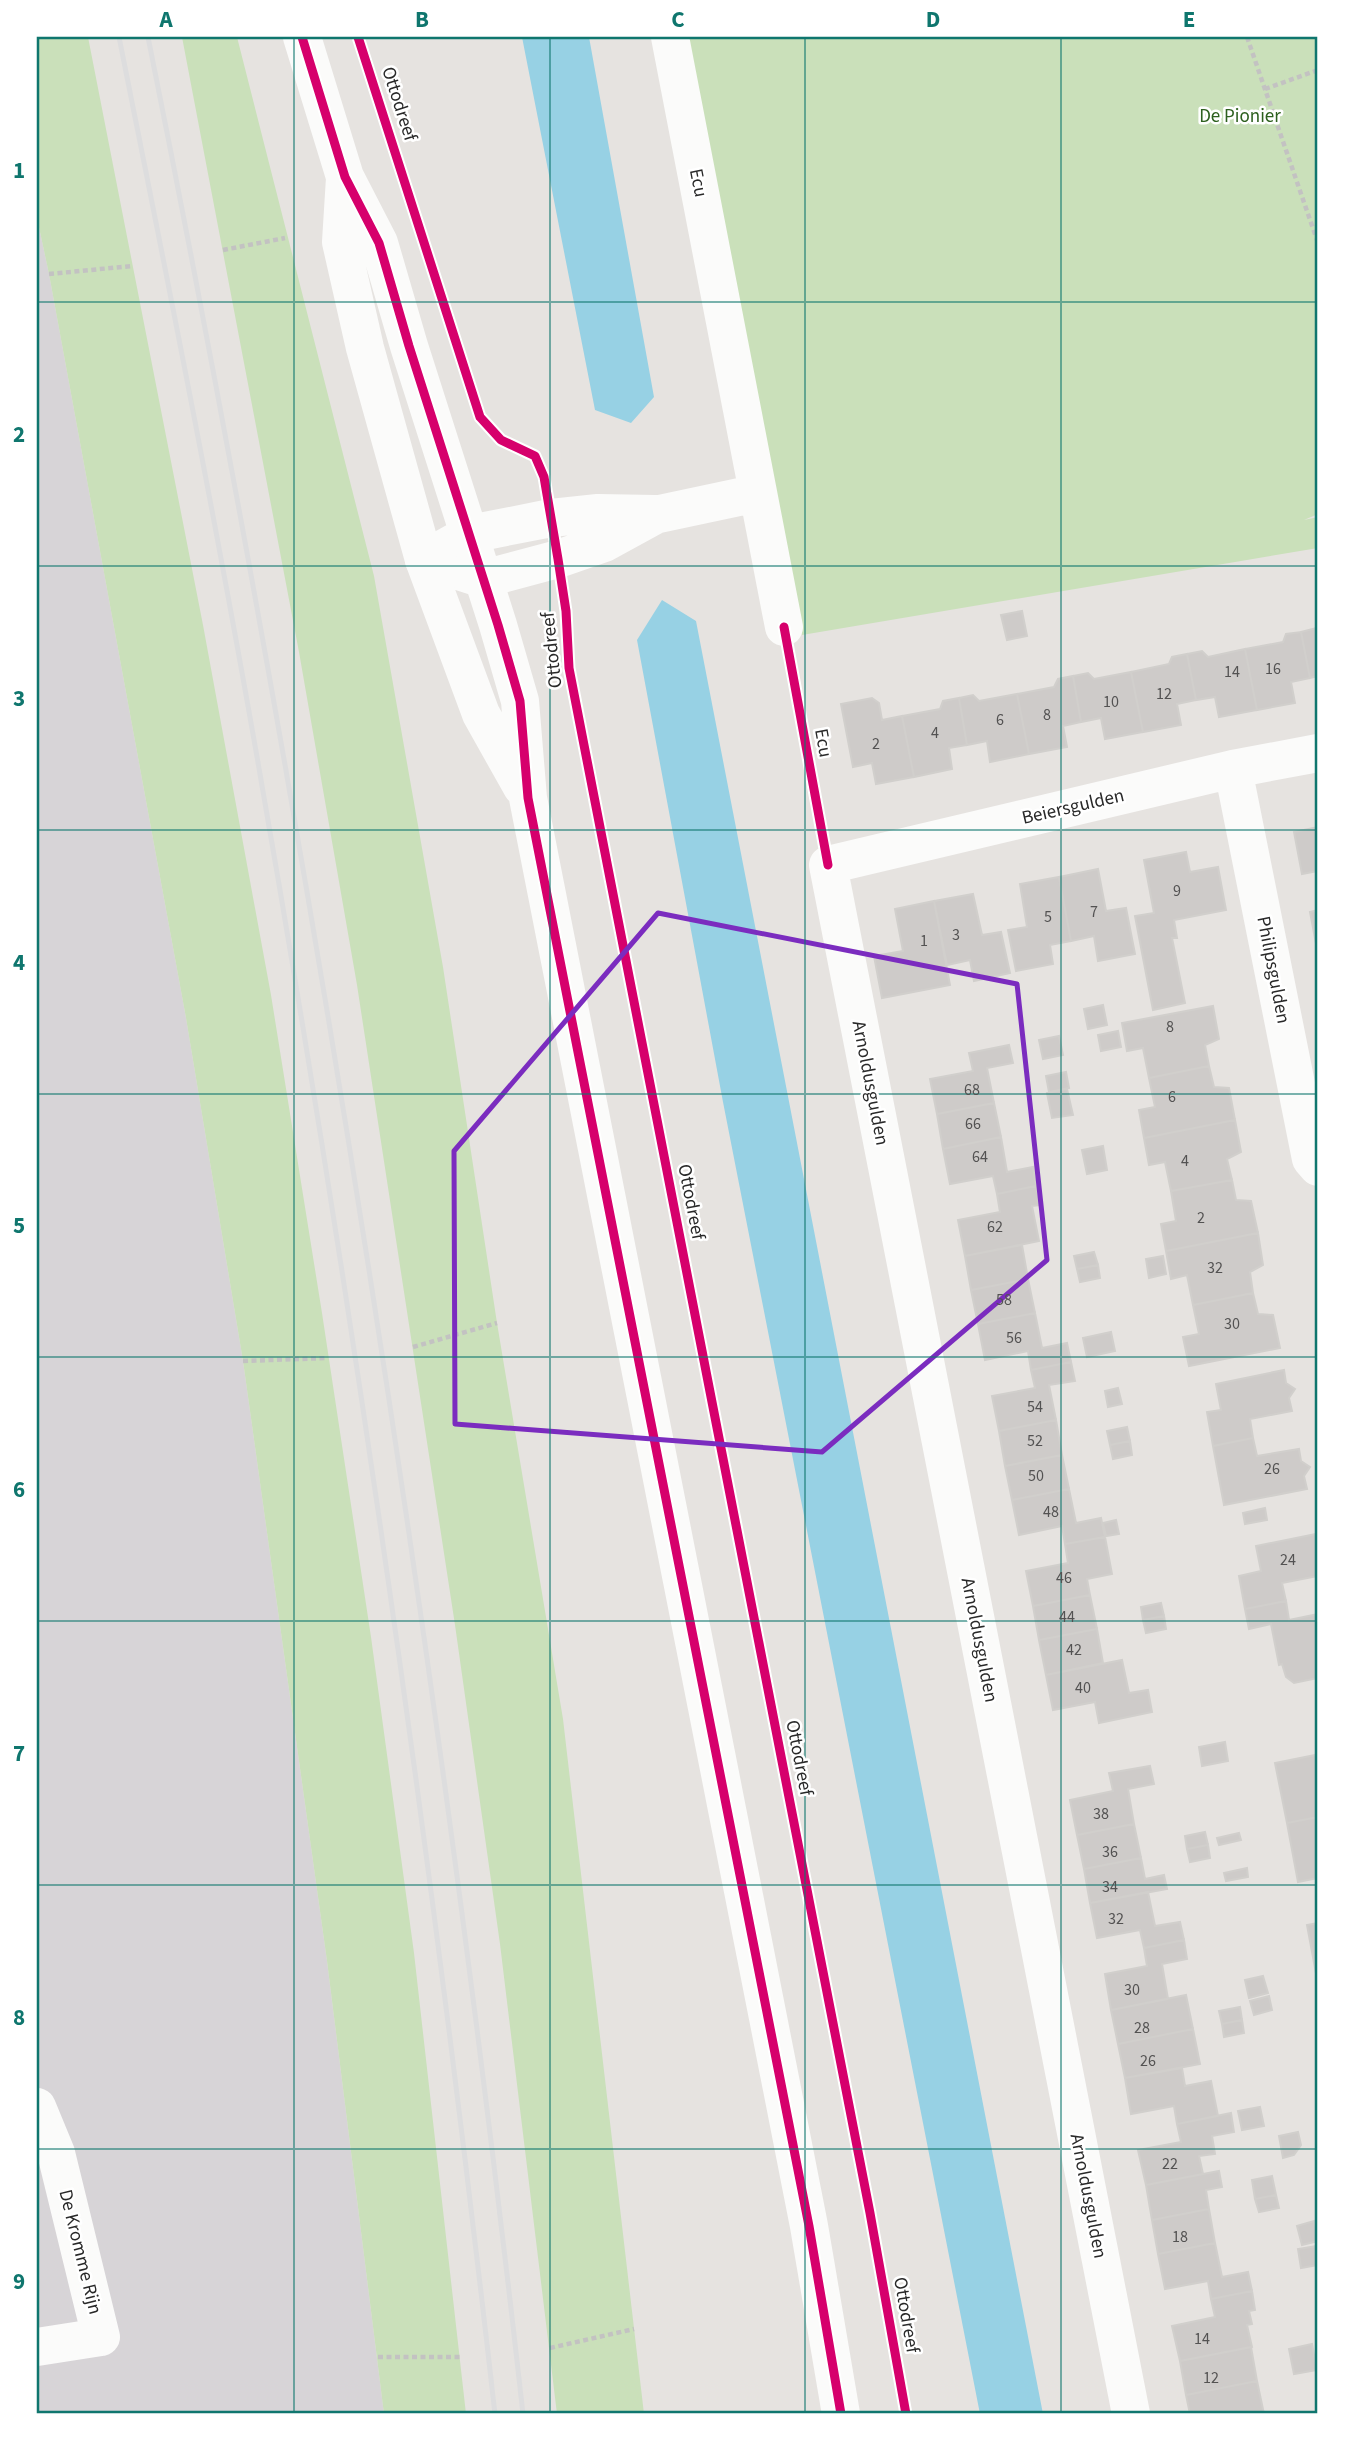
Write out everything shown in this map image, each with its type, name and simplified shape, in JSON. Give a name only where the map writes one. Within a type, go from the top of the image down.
[{"type":"street","name":"Ottodreef","points":[[302,37],[345,177],[379,243],[520,701],[528,798],[809,2226],[841,2414]]},
{"type":"street","name":"Ecu","points":[[670,37],[784,627]]},
{"type":"street","name":"Ottodreef","points":[[345,177],[341,242],[365,348],[424,560],[481,714],[528,798]]},
{"type":"street","points":[[554,537],[758,493]]},
{"type":"street","points":[[424,560],[470,534],[551,518],[598,513],[657,514]]},
{"type":"street","points":[[424,560],[483,579],[558,559],[604,543],[657,514]]},
{"type":"street","name":"Beiersgulden","points":[[828,865],[1233,769],[1318,752]]},
{"type":"street","name":"Philipsgulden","points":[[1233,769],[1311,1159],[1318,1167]]},
{"type":"street","name":"Arnoldusgulden","points":[[828,865],[1130,2414]]},
{"type":"street","name":"De Kromme Rijn","points":[[37,2107],[56,2153],[101,2337],[37,2347]]},
{"type":"path","points":[[1247,37],[1318,243]]},
{"type":"path","points":[[1265,89],[1318,70]]},
{"type":"path","points":[[223,250],[285,238]]},
{"type":"path","points":[[49,274],[132,266]]},
{"type":"path","points":[[413,1347],[497,1323]]},
{"type":"path","points":[[243,1361],[328,1358]]},
{"type":"path","points":[[550,2348],[634,2329]]},
{"type":"path","points":[[378,2357],[461,2357]]},
{"type":"highlighted area","points":[[658,913],[1017,984],[1047,1260],[822,1452],[455,1424],[454,1151]]},
{"type":"shaded area","points":[[37,218],[186,1018],[243,1361],[327,1961],[384,2414],[37,2414]]},
{"type":"green space","points":[[37,37],[88,37],[203,625],[271,995],[371,1637],[414,1953],[466,2414],[384,2414],[327,1961],[243,1361],[186,1018],[37,218]]},
{"type":"green space","points":[[182,37],[237,37],[374,576],[443,967],[497,1323],[563,1719],[644,2414],[557,2414],[500,1944],[455,1625],[357,985],[299,652]]},
{"type":"green space","name":"De Pionier","points":[[688,37],[1318,37],[1318,514],[1304,520],[1318,517],[1318,548],[802,635]]},
{"type":"water","points":[[522,37],[589,37],[654,397],[631,423],[595,410]]},
{"type":"water","points":[[662,600],[696,621],[1043,2414],[980,2414],[723,1102],[637,640]]},
{"type":"building","points":[[1022,611],[1027,636],[1007,640],[1001,615]]},
{"type":"building","points":[[1316,628],[1318,676],[1310,678],[1301,632]]},
{"type":"building","points":[[1301,632],[1310,678],[1291,682],[1295,703],[1257,710],[1245,649],[1283,642],[1286,634]]},
{"type":"building","points":[[1245,649],[1257,710],[1219,717],[1215,697],[1196,700],[1187,654],[1202,651],[1208,657]]},
{"type":"building","points":[[1187,654],[1196,700],[1177,704],[1181,725],[1143,732],[1131,672],[1169,664],[1172,657]]},
{"type":"building","points":[[1131,672],[1143,732],[1105,739],[1101,718],[1081,722],[1073,676],[1088,673],[1094,679]]},
{"type":"building","points":[[1073,676],[1081,722],[1063,726],[1067,747],[1029,754],[1017,694],[1054,687],[1058,679]]},
{"type":"building","points":[[1017,694],[1029,754],[990,762],[987,741],[967,745],[959,698],[973,695],[979,701]]},
{"type":"building","points":[[872,698],[879,703],[882,720],[902,716],[914,777],[876,784],[872,763],[853,767],[841,704]]},
{"type":"building","points":[[959,698],[967,745],[949,748],[952,769],[914,777],[902,716],[940,709],[943,701]]},
{"type":"building","points":[[1318,827],[1318,871],[1302,874],[1294,832]]},
{"type":"building","points":[[1186,852],[1190,872],[1218,867],[1226,910],[1174,920],[1177,938],[1172,938],[1185,1003],[1153,1010],[1135,916],[1154,913],[1144,860]]},
{"type":"building","points":[[1098,869],[1106,911],[1126,908],[1135,954],[1098,961],[1094,936],[1071,941],[1059,877]]},
{"type":"building","points":[[1059,877],[1071,941],[1050,945],[1053,964],[1016,971],[1008,930],[1027,927],[1020,884]]},
{"type":"building","points":[[973,894],[982,935],[1001,932],[1010,973],[974,981],[970,960],[947,965],[934,901]]},
{"type":"building","points":[[934,901],[950,985],[882,998],[874,956],[903,951],[895,909]]},
{"type":"building","points":[[1318,910],[1318,954],[1310,912]]},
{"type":"building","points":[[1103,1005],[1107,1025],[1088,1029],[1084,1009]]},
{"type":"building","points":[[1213,1006],[1219,1039],[1205,1045],[1209,1066],[1149,1078],[1143,1048],[1127,1051],[1122,1023]]},
{"type":"building","points":[[1118,1031],[1121,1047],[1101,1051],[1098,1035]]},
{"type":"building","points":[[1059,1036],[1063,1055],[1043,1059],[1039,1040]]},
{"type":"building","points":[[1009,1045],[1013,1063],[987,1068],[994,1103],[937,1114],[930,1079],[973,1071],[969,1053]]},
{"type":"building","points":[[1209,1066],[1214,1087],[1229,1088],[1235,1120],[1144,1138],[1139,1110],[1155,1107],[1149,1078]]},
{"type":"building","points":[[1066,1072],[1069,1088],[1049,1092],[1046,1076]]},
{"type":"building","points":[[1067,1089],[1073,1115],[1052,1118],[1047,1093]]},
{"type":"building","points":[[994,1103],[1001,1137],[943,1149],[937,1114]]},
{"type":"building","points":[[1235,1120],[1241,1152],[1227,1159],[1232,1180],[1171,1191],[1165,1162],[1149,1165],[1144,1138]]},
{"type":"building","points":[[1001,1137],[1007,1172],[1033,1167],[1036,1186],[997,1194],[993,1176],[950,1184],[943,1149]]},
{"type":"building","points":[[1103,1146],[1107,1170],[1087,1174],[1082,1150]]},
{"type":"building","points":[[1232,1180],[1236,1200],[1251,1201],[1258,1233],[1166,1251],[1161,1224],[1176,1221],[1171,1191]]},
{"type":"building","points":[[1036,1186],[1041,1205],[1032,1206],[1039,1241],[965,1256],[958,1220],[1000,1212],[997,1194]]},
{"type":"building","points":[[1258,1233],[1263,1265],[1250,1272],[1253,1293],[1193,1305],[1187,1275],[1171,1279],[1166,1251]]},
{"type":"building","points":[[1022,1245],[1028,1279],[971,1290],[965,1256]]},
{"type":"building","points":[[1094,1252],[1098,1265],[1077,1269],[1074,1256]]},
{"type":"building","points":[[1163,1256],[1166,1274],[1149,1278],[1146,1259]]},
{"type":"building","points":[[1098,1265],[1100,1278],[1080,1282],[1077,1269]]},
{"type":"building","points":[[1028,1279],[1035,1313],[978,1324],[971,1290]]},
{"type":"building","points":[[1253,1293],[1258,1314],[1273,1315],[1280,1348],[1189,1366],[1183,1337],[1199,1334],[1193,1305]]},
{"type":"building","points":[[1035,1313],[1042,1348],[1067,1343],[1071,1362],[1031,1370],[1028,1351],[985,1360],[978,1324]]},
{"type":"building","points":[[1111,1332],[1115,1351],[1087,1357],[1083,1338]]},
{"type":"building","points":[[1071,1362],[1075,1381],[1049,1385],[1056,1420],[999,1431],[992,1396],[1035,1388],[1031,1370]]},
{"type":"building","points":[[1284,1370],[1286,1383],[1295,1389],[1289,1398],[1292,1411],[1250,1419],[1253,1438],[1213,1446],[1207,1412],[1221,1410],[1216,1384]]},
{"type":"building","points":[[1118,1388],[1122,1404],[1108,1407],[1105,1391]]},
{"type":"building","points":[[1056,1420],[1062,1455],[1005,1466],[999,1431]]},
{"type":"building","points":[[1127,1427],[1130,1441],[1110,1445],[1107,1431]]},
{"type":"building","points":[[1253,1438],[1257,1456],[1299,1449],[1301,1461],[1310,1467],[1304,1476],[1307,1489],[1224,1505],[1213,1446]]},
{"type":"building","points":[[1130,1441],[1132,1455],[1113,1459],[1110,1445]]},
{"type":"building","points":[[1062,1455],[1069,1489],[1012,1500],[1005,1466]]},
{"type":"building","points":[[1069,1489],[1076,1523],[1101,1518],[1105,1537],[1065,1544],[1062,1526],[1019,1535],[1012,1500]]},
{"type":"building","points":[[1265,1508],[1267,1520],[1245,1524],[1243,1513]]},
{"type":"building","points":[[1116,1520],[1119,1534],[1106,1536],[1103,1523]]},
{"type":"building","points":[[1316,1534],[1318,1576],[1282,1583],[1286,1601],[1245,1609],[1239,1576],[1261,1571],[1256,1546]]},
{"type":"building","points":[[1105,1537],[1112,1574],[1087,1579],[1090,1595],[1033,1606],[1026,1571],[1068,1563],[1065,1544]]},
{"type":"building","points":[[1090,1595],[1097,1629],[1039,1640],[1033,1606]]},
{"type":"building","points":[[1286,1601],[1289,1620],[1318,1614],[1318,1678],[1294,1683],[1286,1677],[1282,1664],[1279,1665],[1271,1624],[1249,1629],[1245,1609]]},
{"type":"building","points":[[1161,1603],[1164,1616],[1143,1620],[1141,1607]]},
{"type":"building","points":[[1164,1616],[1166,1629],[1146,1633],[1143,1620]]},
{"type":"building","points":[[1097,1629],[1103,1663],[1046,1675],[1039,1640]]},
{"type":"building","points":[[1122,1660],[1129,1693],[1148,1690],[1152,1712],[1099,1723],[1095,1702],[1053,1710],[1046,1675]]},
{"type":"building","points":[[1225,1742],[1228,1761],[1202,1766],[1199,1747]]},
{"type":"building","points":[[1318,1751],[1318,1817],[1287,1823],[1275,1763],[1315,1755]]},
{"type":"building","points":[[1150,1766],[1154,1784],[1128,1789],[1134,1824],[1077,1835],[1070,1800],[1113,1791],[1109,1773]]},
{"type":"building","points":[[1318,1817],[1318,1878],[1298,1882],[1287,1823]]},
{"type":"building","points":[[1134,1824],[1141,1858],[1084,1869],[1077,1835]]},
{"type":"building","points":[[1205,1832],[1208,1845],[1187,1849],[1185,1836]]},
{"type":"building","points":[[1239,1833],[1241,1840],[1219,1845],[1217,1838]]},
{"type":"building","points":[[1208,1845],[1210,1858],[1190,1862],[1187,1849]]},
{"type":"building","points":[[1141,1858],[1145,1879],[1164,1875],[1167,1889],[1090,1903],[1084,1869]]},
{"type":"building","points":[[1247,1868],[1248,1877],[1226,1881],[1224,1873]]},
{"type":"building","points":[[1148,1892],[1155,1926],[1180,1922],[1184,1940],[1144,1948],[1140,1930],[1097,1938],[1090,1903]]},
{"type":"building","points":[[1318,1923],[1318,1984],[1307,1925]]},
{"type":"building","points":[[1184,1940],[1187,1959],[1162,1964],[1168,1999],[1111,2010],[1105,1974],[1147,1966],[1144,1948]]},
{"type":"building","points":[[1263,1976],[1268,1993],[1249,1998],[1245,1980]]},
{"type":"building","points":[[1186,1995],[1193,2029],[1118,2044],[1111,2010]]},
{"type":"building","points":[[1269,1996],[1272,2010],[1254,2015],[1250,2001]]},
{"type":"building","points":[[1240,2007],[1242,2020],[1222,2024],[1219,2011]]},
{"type":"building","points":[[1242,2020],[1244,2033],[1224,2037],[1222,2024]]},
{"type":"building","points":[[1193,2029],[1200,2064],[1125,2078],[1118,2044]]},
{"type":"building","points":[[1182,2068],[1185,2086],[1211,2081],[1218,2116],[1177,2124],[1174,2106],[1131,2114],[1125,2078]]},
{"type":"building","points":[[1260,2107],[1264,2126],[1242,2130],[1238,2111]]},
{"type":"building","points":[[1231,2113],[1234,2132],[1212,2136],[1215,2154],[1199,2156],[1203,2174],[1146,2185],[1138,2150],[1181,2142],[1177,2124]]},
{"type":"building","points":[[1298,2132],[1301,2145],[1294,2155],[1283,2158],[1279,2136]]},
{"type":"building","points":[[1219,2171],[1222,2187],[1206,2190],[1209,2209],[1152,2220],[1146,2185]]},
{"type":"building","points":[[1272,2176],[1276,2195],[1255,2199],[1252,2180]]},
{"type":"building","points":[[1276,2195],[1279,2208],[1259,2212],[1255,2199]]},
{"type":"building","points":[[1209,2209],[1215,2243],[1158,2254],[1152,2220]]},
{"type":"building","points":[[1314,2221],[1318,2241],[1302,2245],[1297,2226]]},
{"type":"building","points":[[1215,2243],[1222,2277],[1248,2272],[1252,2291],[1211,2299],[1208,2281],[1165,2289],[1158,2254]]},
{"type":"building","points":[[1317,2246],[1318,2265],[1301,2268],[1298,2249]]},
{"type":"building","points":[[1252,2291],[1255,2310],[1249,2311],[1252,2324],[1247,2325],[1252,2347],[1180,2361],[1172,2326],[1215,2317],[1211,2299]]},
{"type":"building","points":[[1312,2344],[1317,2370],[1294,2374],[1289,2349]]},
{"type":"building","points":[[1251,2347],[1257,2381],[1186,2395],[1180,2361]]},
{"type":"building","points":[[1257,2381],[1264,2414],[1190,2414],[1186,2395]]},
{"type":"railway","points":[[119,37],[244,681],[328,1183],[418,1797],[495,2414]]},
{"type":"railway","points":[[148,37],[261,628],[361,1221],[449,1817],[523,2414]]},
{"type":"cycle path","points":[[302,37],[345,177],[379,243],[520,701],[528,798],[809,2226],[841,2414]]},
{"type":"cycle path","points":[[358,37],[480,417],[501,440],[535,456],[544,477],[566,611],[569,668],[870,2213],[906,2414]]},
{"type":"cycle path","points":[[784,627],[828,865]]}]
